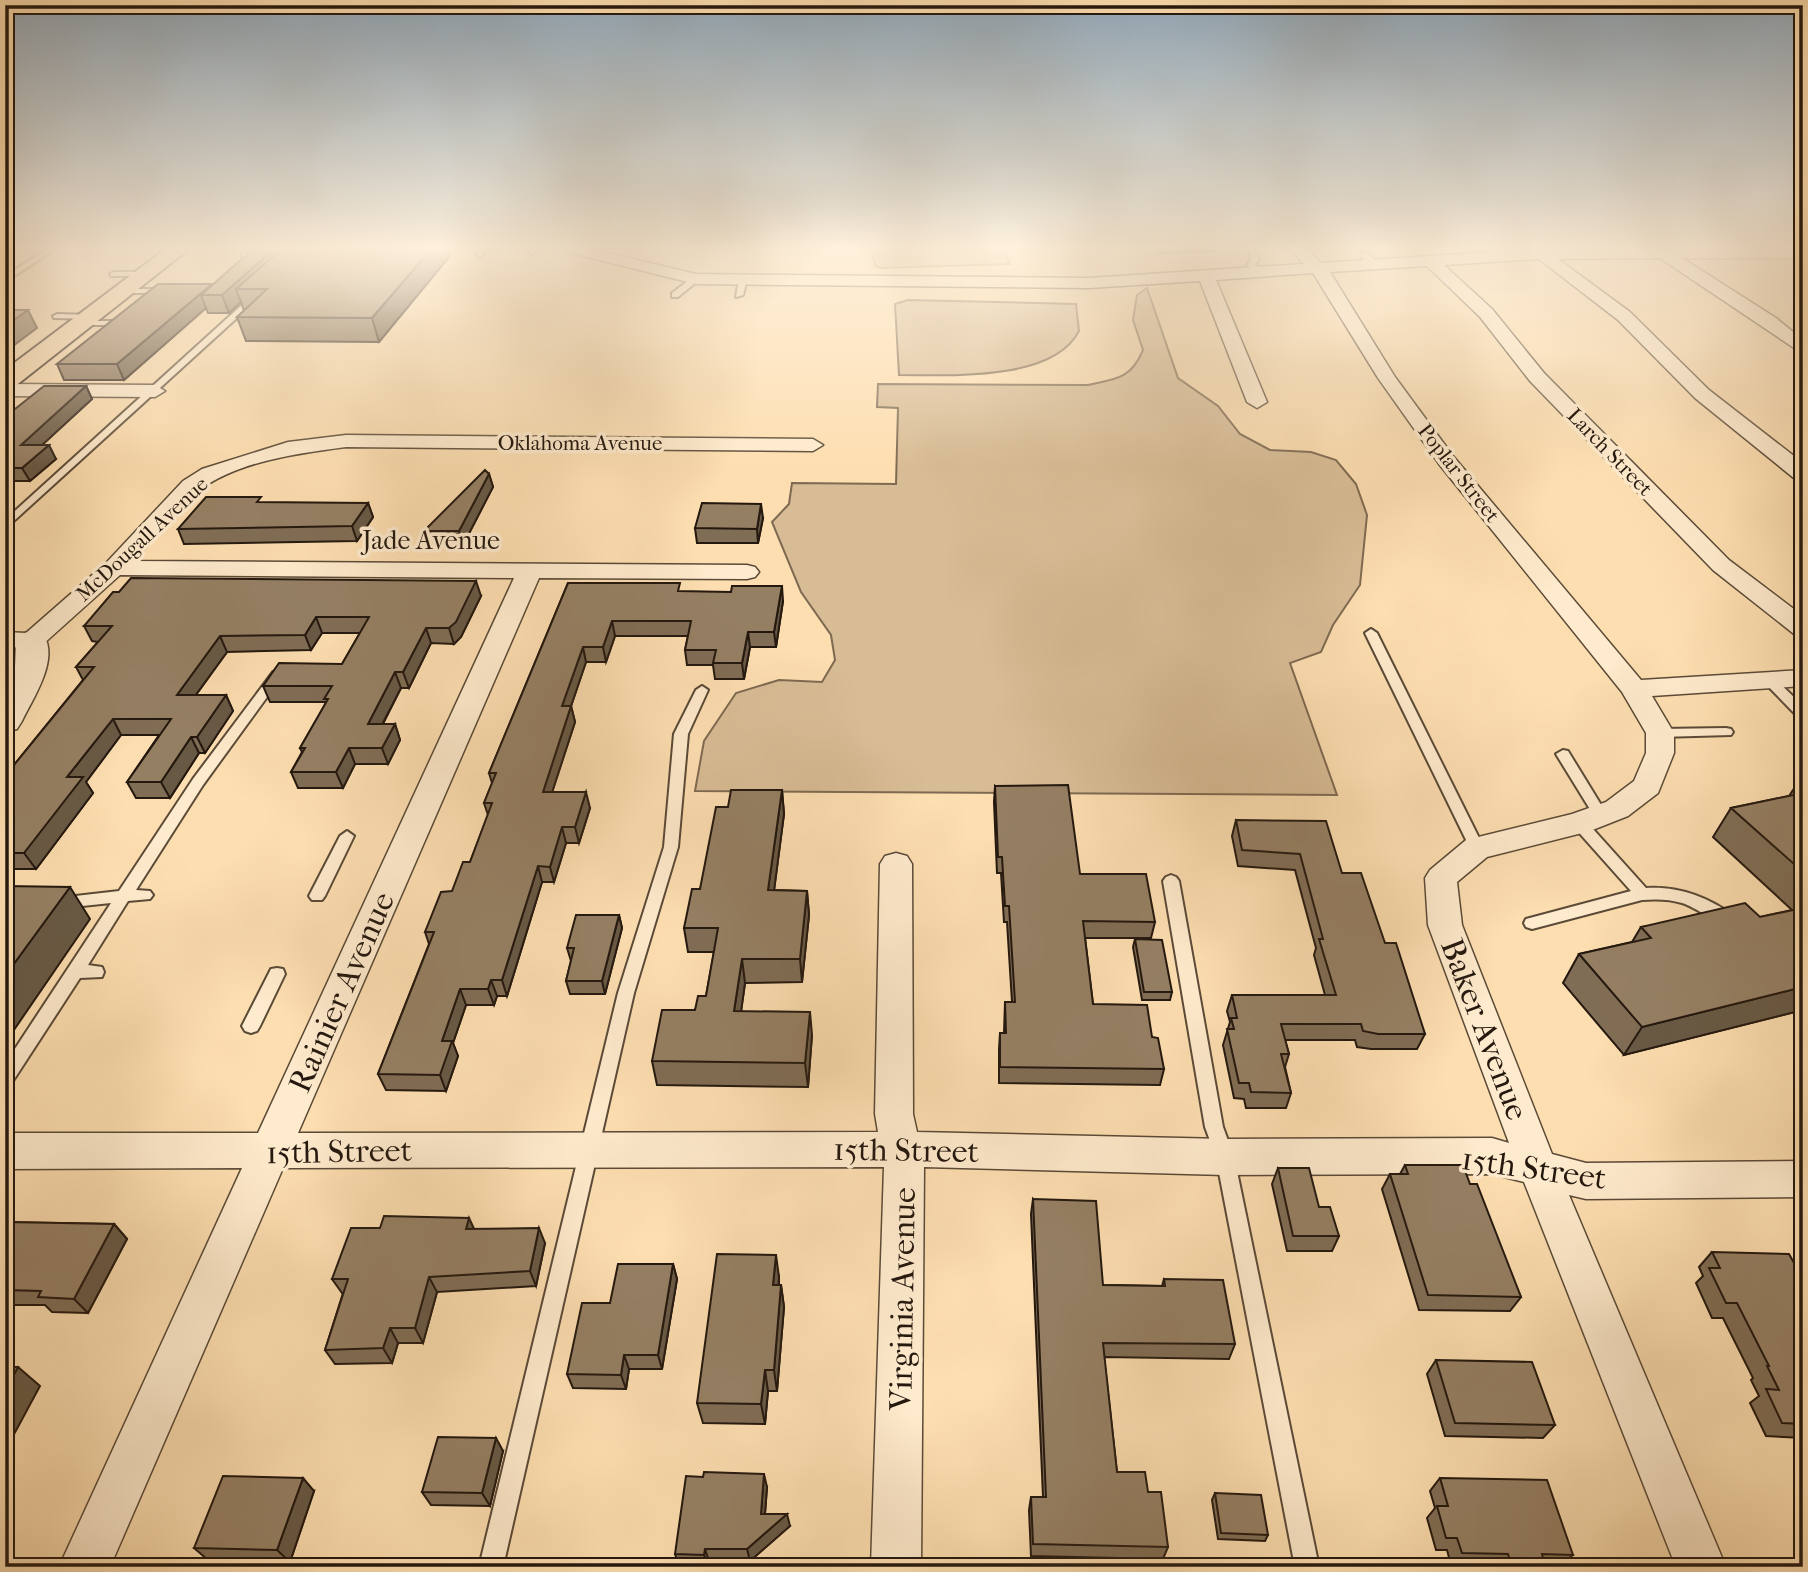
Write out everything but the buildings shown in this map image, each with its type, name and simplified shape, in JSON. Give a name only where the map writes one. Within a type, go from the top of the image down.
[{"type":"main road","points":[[5,382],[85,321]]},
{"type":"street","points":[[1224,321],[1257,402]]},
{"type":"street","name":"Poplar Street","points":[[1352,321],[1387,378],[1447,460],[1634,689]]},
{"type":"street","name":"Larch Street","points":[[1493,321],[1537,377],[1721,565],[1803,629]]},
{"type":"street","points":[[1629,321],[1702,394],[1803,474]]},
{"type":"street","points":[[1769,321],[1803,349]]},
{"type":"street","points":[[5,390],[155,391]]},
{"type":"street","name":"Oklahoma Avenue","points":[[346,442],[814,445]]},
{"type":"street","name":"McDougall Avenue","points":[[5,721],[31,667],[18,641],[114,568],[191,486],[211,474],[288,448],[346,442]]},
{"type":"street","name":"Jade Avenue","points":[[114,568],[747,572]]},
{"type":"street","name":"Rainier Avenue","points":[[84,1567],[530,570]]},
{"type":"street","points":[[1660,733],[1634,689],[1803,678]]},
{"type":"street","name":"Baker Avenue","points":[[1660,733],[1660,754],[1647,786],[1617,809],[1590,819],[1478,848],[1441,878],[1445,925],[1538,1168],[1701,1567]]},
{"type":"street","name":"Virginia Avenue","points":[[896,1567],[905,1175],[894,1114],[897,864]]},
{"type":"street","name":"15th Street","points":[[5,1151],[900,1149],[1226,1157],[1492,1156],[1586,1181],[1803,1180]]},
{"type":"lane","points":[[102,321],[119,323]]},
{"type":"lane","points":[[5,526],[155,391],[225,321]]},
{"type":"lane","points":[[1371,633],[1478,848]]},
{"type":"lane","points":[[5,1079],[32,1050],[75,971],[164,833],[278,674]]},
{"type":"lane","points":[[1769,680],[1803,714]]},
{"type":"lane","points":[[491,1567],[587,1149],[626,993],[671,847],[681,734],[702,690]]},
{"type":"lane","points":[[1660,733],[1726,732]]},
{"type":"lane","points":[[1563,754],[1590,819],[1642,894]]},
{"type":"lane","points":[[164,833],[182,834]]},
{"type":"lane","points":[[317,896],[347,836]]},
{"type":"lane","points":[[1171,880],[1214,1127],[1226,1157],[1307,1567]]},
{"type":"lane","points":[[1532,923],[1657,892],[1687,898],[1715,910],[1740,930]]},
{"type":"lane","points":[[44,902],[95,902],[125,895],[145,895]]},
{"type":"lane","points":[[75,971],[96,972]]},
{"type":"lane","points":[[251,1026],[277,974]]},
{"type":"shaded area","points":[[896,321],[1078,321],[1079,331],[1066,348],[1047,359],[1024,367],[971,375],[899,375]]},
{"type":"shaded area","points":[[1133,321],[1158,321],[1178,378],[1218,406],[1240,434],[1270,450],[1311,452],[1336,460],[1356,484],[1367,515],[1360,585],[1333,625],[1321,652],[1290,663],[1337,795],[695,791],[704,741],[736,693],[779,680],[822,682],[835,660],[831,635],[801,592],[772,522],[789,504],[792,483],[896,484],[898,408],[877,407],[878,384],[1088,385],[1122,376],[1133,367],[1143,350]]}]
